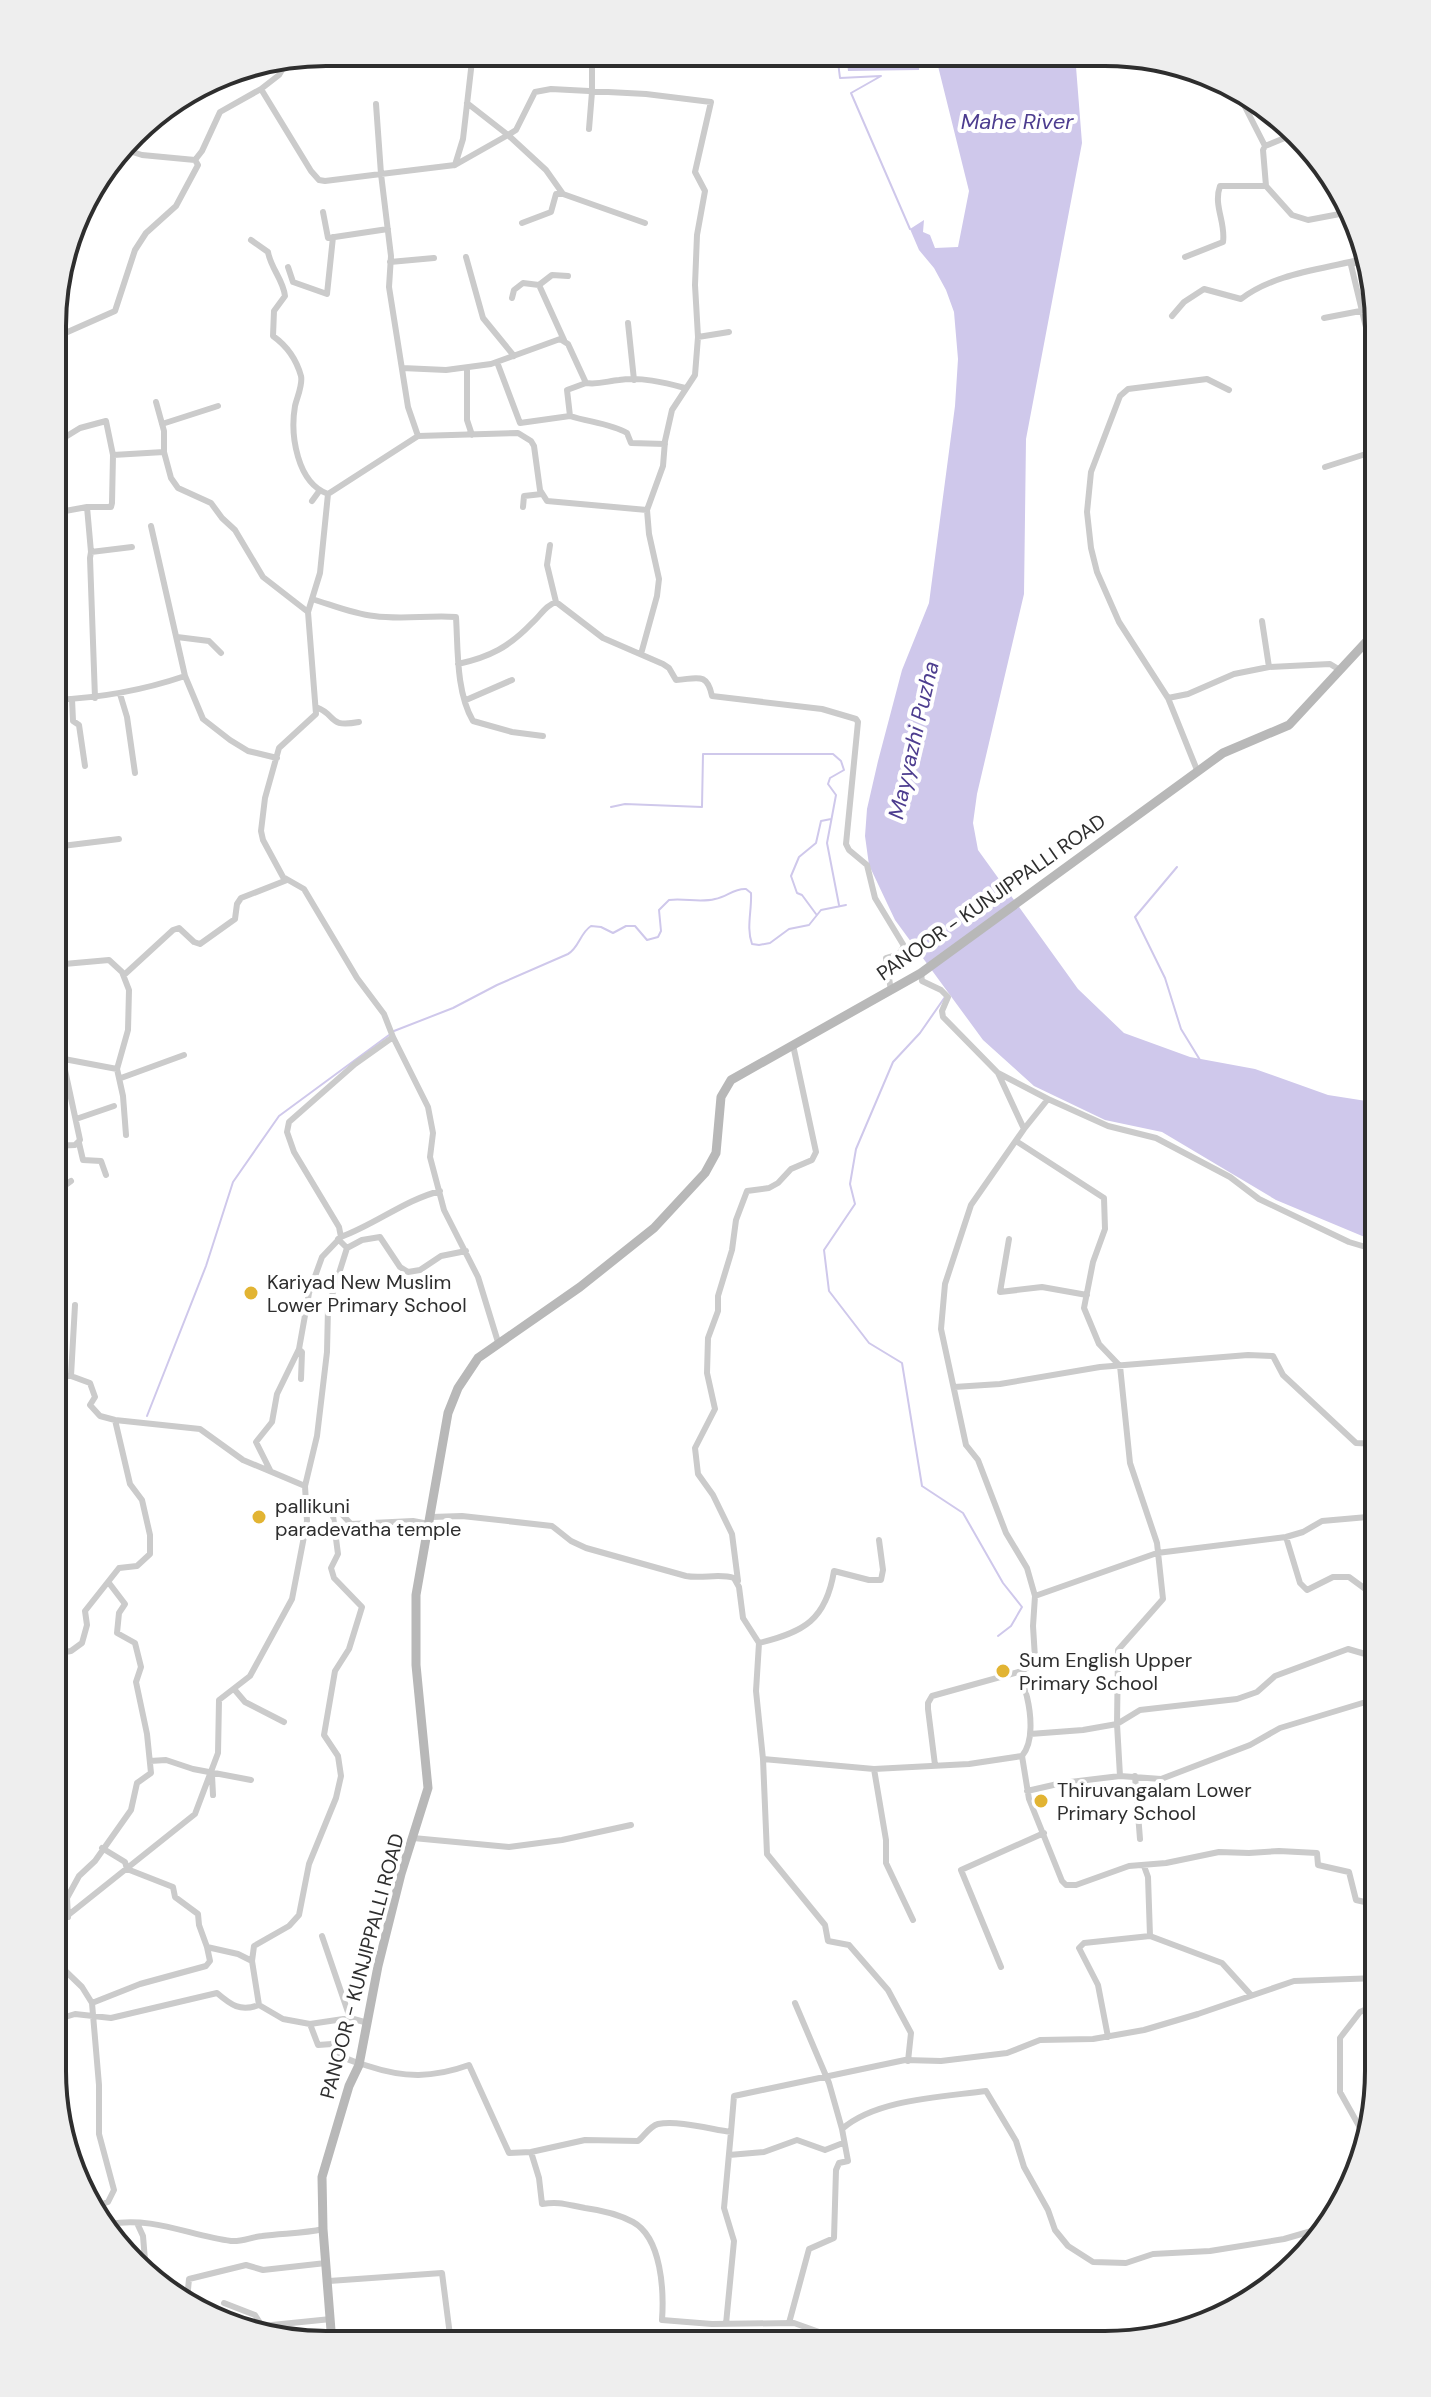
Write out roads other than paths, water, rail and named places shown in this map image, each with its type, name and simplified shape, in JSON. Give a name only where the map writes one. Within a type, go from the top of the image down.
[{"type":"main road","name":"PANOOR - KUNJIPPALLI ROAD","points":[[332,2331],[322,2177],[349,2086],[359,2065],[382,1950],[401,1874],[422,1816],[429,1779],[416,1665],[416,1595],[448,1413],[467,1372],[478,1358],[498,1342],[580,1287],[654,1228],[712,1163],[716,1153],[718,1110],[726,1086],[743,1071],[921,973],[1197,770],[1223,753],[1289,725],[1365,643]]},
{"type":"street","points":[[455,165],[463,139],[471,67]]},
{"type":"street","points":[[589,129],[592,67]]},
{"type":"street","points":[[195,160],[220,112],[261,89],[282,70]]},
{"type":"street","points":[[261,89],[302,159],[319,180],[455,165],[516,130],[535,92],[551,89],[646,94],[711,102],[695,172],[705,191],[697,235],[698,337],[695,375],[672,410],[663,466],[647,510],[659,579],[641,654]]},
{"type":"street","points":[[467,103],[546,170],[563,194]]},
{"type":"street","points":[[376,104],[388,229],[389,287],[408,407],[418,436]]},
{"type":"street","points":[[1246,108],[1265,146],[1266,186],[1292,215],[1308,220],[1339,214]]},
{"type":"street","points":[[1265,146],[1284,138]]},
{"type":"street","points":[[133,152],[195,160]]},
{"type":"street","points":[[66,333],[115,311],[135,250],[146,233],[176,206],[198,165],[195,160]]},
{"type":"street","points":[[1185,257],[1223,242],[1225,229],[1216,199],[1220,186],[1266,186]]},
{"type":"street","points":[[522,223],[551,212],[556,194],[563,194],[645,223]]},
{"type":"street","points":[[323,212],[328,238],[388,229]]},
{"type":"street","points":[[288,267],[293,282],[327,294],[333,237]]},
{"type":"street","points":[[251,240],[268,252],[271,266],[284,285],[285,296],[274,311],[273,336],[289,347],[302,379],[294,410],[297,461],[320,490],[328,494]]},
{"type":"street","points":[[466,257],[483,318],[514,356]]},
{"type":"street","points":[[390,262],[434,258]]},
{"type":"street","points":[[1354,261],[1351,265],[1365,325]]},
{"type":"street","points":[[1172,316],[1184,302],[1204,289],[1241,299],[1255,288],[1297,274],[1354,261]]},
{"type":"street","points":[[512,298],[514,290],[523,283],[539,285],[552,275],[568,276]]},
{"type":"street","points":[[539,285],[586,383]]},
{"type":"street","points":[[1324,318],[1364,311]]},
{"type":"street","points":[[628,323],[634,380]]},
{"type":"street","points":[[698,337],[729,332]]},
{"type":"street","points":[[402,368],[467,368],[497,362],[564,340]]},
{"type":"street","points":[[497,362],[520,423],[570,416],[601,426],[616,426],[627,433],[631,443],[665,444]]},
{"type":"street","points":[[467,368],[467,420],[472,435]]},
{"type":"street","points":[[570,416],[567,390],[586,383],[621,379],[660,381],[685,388]]},
{"type":"street","points":[[1197,770],[1168,698],[1119,622],[1097,572],[1087,512],[1091,472],[1120,396],[1128,389],[1207,379],[1229,390]]},
{"type":"street","points":[[156,402],[162,424],[164,452],[171,478],[178,488],[211,503],[235,530],[263,577],[308,612]]},
{"type":"street","points":[[162,424],[218,406]]},
{"type":"street","points":[[66,437],[80,428],[106,421],[113,455],[111,507],[66,511]]},
{"type":"street","points":[[328,494],[418,436],[518,433],[531,441],[536,453],[536,470],[542,494],[547,501],[647,510]]},
{"type":"street","points":[[113,455],[164,452]]},
{"type":"street","points":[[1325,467],[1365,454]]},
{"type":"street","points":[[312,501],[320,490]]},
{"type":"street","points":[[328,494],[320,573],[308,612],[316,714],[279,748],[265,798],[261,831],[283,877],[304,889],[357,978],[384,1014],[431,1114],[433,1133],[430,1157],[444,1210],[483,1291],[498,1342]]},
{"type":"street","points":[[523,507],[524,496],[542,494]]},
{"type":"street","points":[[87,507],[95,698]]},
{"type":"street","points":[[151,526],[185,676],[208,724],[248,751],[277,758]]},
{"type":"street","points":[[550,545],[547,565],[556,602],[603,638],[669,668],[676,680],[705,679],[715,697],[822,709],[856,719],[846,844],[867,865],[875,898],[904,946],[899,954],[886,958],[891,991]]},
{"type":"street","points":[[91,552],[132,547]]},
{"type":"street","points":[[312,599],[371,616],[412,619],[430,615],[456,617],[455,647],[473,721],[512,732],[543,736]]},
{"type":"street","points":[[458,664],[496,653],[551,603],[556,602]]},
{"type":"street","points":[[1262,621],[1269,667]]},
{"type":"street","points":[[177,637],[209,641],[221,653]]},
{"type":"street","points":[[1168,698],[1188,694],[1234,674],[1269,667],[1330,664],[1340,670]]},
{"type":"street","points":[[66,699],[120,694],[185,676]]},
{"type":"street","points":[[466,700],[512,680]]},
{"type":"street","points":[[120,694],[127,717],[135,773]]},
{"type":"street","points":[[72,699],[73,721],[79,725],[85,766]]},
{"type":"street","points":[[316,707],[341,726],[359,722]]},
{"type":"street","points":[[66,846],[119,839]]},
{"type":"street","points":[[124,975],[173,930],[179,928],[197,945],[200,944],[235,919],[241,898],[287,880]]},
{"type":"street","points":[[66,964],[109,960],[124,975],[129,990],[128,1030],[117,1069],[121,1078],[126,1135]]},
{"type":"street","points":[[921,973],[922,981],[948,997],[942,1011],[943,1017],[998,1073],[1108,1126],[1156,1138],[1230,1177],[1259,1199],[1364,1247]]},
{"type":"street","points":[[347,1248],[340,1238],[333,1215],[288,1141],[289,1122],[392,1034]]},
{"type":"street","points":[[793,1045],[816,1152],[812,1160],[791,1169],[778,1183],[769,1188],[747,1191],[736,1220],[732,1250],[718,1296],[718,1311],[708,1338],[707,1373],[715,1409],[695,1448],[698,1474],[713,1495],[732,1534],[741,1612],[759,1643],[756,1691],[763,1759],[767,1854],[825,1925],[828,1941],[849,1945],[888,1990],[911,2033],[908,2061]]},
{"type":"street","points":[[121,1078],[184,1055]]},
{"type":"street","points":[[66,1059],[117,1069]]},
{"type":"street","points":[[66,1069],[83,1160],[101,1161],[106,1175]]},
{"type":"street","points":[[998,1073],[1024,1129]]},
{"type":"street","points":[[935,1765],[928,1709],[932,1696],[1022,1671],[1033,1664],[1035,1658],[1035,1596],[1027,1568],[1006,1533],[978,1460],[966,1445],[941,1329],[945,1284],[971,1205],[1048,1099]]},
{"type":"street","points":[[76,1119],[114,1106]]},
{"type":"street","points":[[1016,1141],[1104,1198],[1105,1229],[1093,1262],[1084,1308],[1099,1344],[1120,1366],[1130,1463],[1157,1543],[1163,1599],[1118,1650],[1120,1776]]},
{"type":"street","points":[[66,1144],[79,1143]]},
{"type":"street","points":[[66,1185],[71,1181]]},
{"type":"street","points":[[270,1470],[256,1442],[272,1422],[277,1394],[299,1349],[309,1293],[322,1257],[340,1238],[419,1197],[440,1191]]},
{"type":"street","points":[[68,1917],[195,1814],[220,1745],[219,1700],[250,1676],[292,1599],[307,1521],[305,1486],[317,1436],[327,1352],[328,1308],[347,1248],[362,1240],[380,1237],[400,1267],[408,1272],[420,1270],[441,1256],[466,1251]]},
{"type":"street","points":[[1009,1239],[1000,1292],[1042,1287],[1087,1295]]},
{"type":"street","points":[[71,1376],[75,1305]]},
{"type":"street","points":[[299,1349],[302,1352],[301,1379]]},
{"type":"street","points":[[954,1387],[1000,1384],[1120,1366],[1248,1355],[1273,1356],[1283,1375],[1356,1443],[1364,1443]]},
{"type":"street","points":[[66,1376],[90,1383],[95,1397],[90,1405],[100,1416],[200,1429],[243,1460],[305,1486]]},
{"type":"street","points":[[66,1652],[82,1643],[87,1625],[85,1611],[119,1568],[137,1566],[150,1554],[150,1535],[142,1500],[130,1484],[115,1420]]},
{"type":"street","points":[[307,1506],[342,1512],[351,1524],[462,1516],[544,1524],[558,1529],[575,1544],[599,1553],[700,1579],[725,1575],[738,1583]]},
{"type":"street","points":[[259,2005],[252,1961],[254,1946],[289,1926],[299,1915],[309,1864],[336,1798],[341,1776],[338,1756],[324,1735],[335,1671],[349,1649],[362,1607],[334,1578],[331,1568],[338,1554],[332,1508]]},
{"type":"street","points":[[1035,1596],[1157,1553],[1286,1537],[1322,1521],[1364,1517]]},
{"type":"street","points":[[1286,1537],[1300,1583],[1307,1590],[1333,1577],[1349,1577],[1364,1588]]},
{"type":"street","points":[[759,1643],[782,1638],[813,1620],[828,1599],[834,1571],[881,1580],[883,1570],[879,1540]]},
{"type":"street","points":[[68,1917],[67,1898],[79,1876],[95,1861],[131,1810],[137,1783],[151,1773],[136,1682],[141,1667],[135,1643],[117,1633],[119,1613],[125,1604],[109,1583]]},
{"type":"street","points":[[1030,1734],[1059,1734],[1117,1724],[1140,1710],[1237,1699],[1257,1692],[1275,1676],[1288,1670],[1348,1649],[1364,1654]]},
{"type":"street","points":[[763,1759],[874,1769],[969,1764],[1022,1756],[1030,1734],[1022,1671]]},
{"type":"street","points":[[234,1689],[245,1702],[284,1722]]},
{"type":"street","points":[[1027,1791],[1120,1776],[1161,1779],[1250,1745],[1280,1728],[1364,1702]]},
{"type":"street","points":[[1022,1756],[1027,1791],[1066,1885],[1076,1885],[1120,1868],[1219,1852],[1317,1853],[1318,1865],[1349,1872],[1356,1900],[1364,1902]]},
{"type":"street","points":[[150,1761],[166,1760],[251,1780]]},
{"type":"street","points":[[874,1769],[886,1840],[886,1863],[913,1920]]},
{"type":"street","points":[[212,1772],[213,1795]]},
{"type":"street","points":[[1135,1776],[1140,1839]]},
{"type":"street","points":[[413,1838],[496,1848],[562,1840],[631,1825]]},
{"type":"street","points":[[1001,1967],[961,1870],[1044,1833]]},
{"type":"street","points":[[102,1848],[125,1862],[127,1869]]},
{"type":"street","points":[[1144,1866],[1148,1877],[1150,1936]]},
{"type":"street","points":[[92,2003],[140,1984],[206,1966],[210,1961],[198,1914],[175,1897],[173,1887],[127,1869]]},
{"type":"street","points":[[322,1936],[350,2018]]},
{"type":"street","points":[[1108,2037],[1098,1985],[1079,1948],[1084,1943],[1150,1936],[1222,1963],[1251,1995]]},
{"type":"street","points":[[207,1947],[238,1954],[252,1961]]},
{"type":"street","points":[[66,1972],[82,1987],[92,2003],[99,2085],[99,2134],[114,2190],[108,2202],[103,2204]]},
{"type":"street","points":[[726,2324],[734,2241],[724,2208],[734,2096],[908,2061],[954,2060],[1007,2053],[1048,2039],[1108,2037],[1179,2020],[1294,1981],[1364,1978]]},
{"type":"street","points":[[66,2015],[91,2014],[111,2018],[217,1993],[240,2008],[259,2005],[283,2019],[310,2024],[350,2018],[368,2023]]},
{"type":"street","points":[[789,2323],[809,2249],[834,2238],[836,2170],[839,2163],[848,2161],[826,2078],[795,2003]]},
{"type":"street","points":[[1359,2126],[1340,2092],[1340,2038],[1364,2010]]},
{"type":"street","points":[[310,2024],[318,2045],[332,2044],[341,2058],[359,2065],[407,2077],[454,2071],[469,2065],[509,2153],[531,2152],[585,2140],[638,2141],[653,2126],[660,2124],[731,2132]]},
{"type":"street","points":[[842,2129],[876,2109],[986,2091],[1016,2141],[1024,2167],[1048,2210],[1055,2230],[1068,2246],[1093,2262],[1126,2263],[1153,2254],[1210,2251],[1309,2232]]},
{"type":"street","points":[[729,2155],[764,2152],[797,2140],[825,2150],[843,2143]]},
{"type":"street","points":[[531,2152],[539,2178],[542,2204],[560,2201],[600,2210],[634,2222],[645,2234],[663,2277],[662,2320],[726,2324],[789,2323],[815,2331]]},
{"type":"street","points":[[137,2223],[143,2236],[145,2257]]},
{"type":"street","points":[[116,2224],[175,2227],[236,2242],[323,2229]]},
{"type":"street","points":[[188,2291],[189,2279],[246,2265],[263,2270],[326,2263]]},
{"type":"street","points":[[329,2281],[442,2273],[449,2331]]},
{"type":"street","points":[[224,2303],[255,2315],[258,2322]]},
{"type":"street","points":[[277,2326],[331,2319]]},
{"type":"water","points":[[847,66],[919,66],[919,70],[848,71]]},
{"type":"water","name":"Mahe River","points":[[938,66],[1076,66],[1082,143],[1026,439],[1024,594],[977,794],[973,823],[978,850],[1078,989],[1124,1033],[1190,1057],[1255,1069],[1328,1095],[1365,1101],[1364,1237],[1276,1200],[1162,1132],[1105,1120],[1034,1086],[983,1040],[895,920],[869,865],[865,836],[867,809],[902,670],[929,603],[955,406],[958,359],[954,312],[946,290],[919,250],[910,229],[924,220],[923,232],[930,235],[935,248],[958,247],[969,191]]},
{"type":"waterway","points":[[839,66],[840,78],[881,76],[851,93],[910,229]]},
{"type":"waterway","points":[[611,807],[625,804],[702,807],[703,754],[833,754],[841,761],[844,770],[830,778],[828,784],[836,795],[827,843],[839,905]]},
{"type":"waterway","points":[[816,914],[797,893],[791,876],[799,857],[816,843],[821,821],[831,819]]},
{"type":"waterway","points":[[1177,867],[1135,917],[1165,978],[1181,1029],[1200,1060]]},
{"type":"waterway","points":[[394,1031],[453,1008],[568,954],[591,926],[613,933],[626,926],[635,926],[647,940],[658,937],[661,931],[659,910],[669,900],[709,900],[746,889],[751,893],[750,938],[752,944],[759,945],[770,943],[789,929],[809,925],[821,910],[846,905]]},
{"type":"waterway","points":[[945,997],[920,1033],[893,1062],[856,1149],[850,1184],[855,1204],[824,1250],[829,1291],[869,1343],[902,1363],[922,1486],[963,1513],[1003,1583],[1022,1607],[1011,1626],[998,1636]]},
{"type":"waterway","points":[[147,1416],[206,1266],[233,1182],[279,1116],[389,1035]]},
{"type":"place","name":"Kariyad New Muslim Lower Primary School","points":[[251,1293]]},
{"type":"place","name":"pallikuni paradevatha temple","points":[[259,1517]]},
{"type":"place","name":"Sum English Upper Primary School","points":[[1003,1671]]},
{"type":"place","name":"Thiruvangalam Lower Primary School","points":[[1041,1801]]},
{"type":"water label","name":"Mayyazhi Puzha","points":[[913,740]]}]
